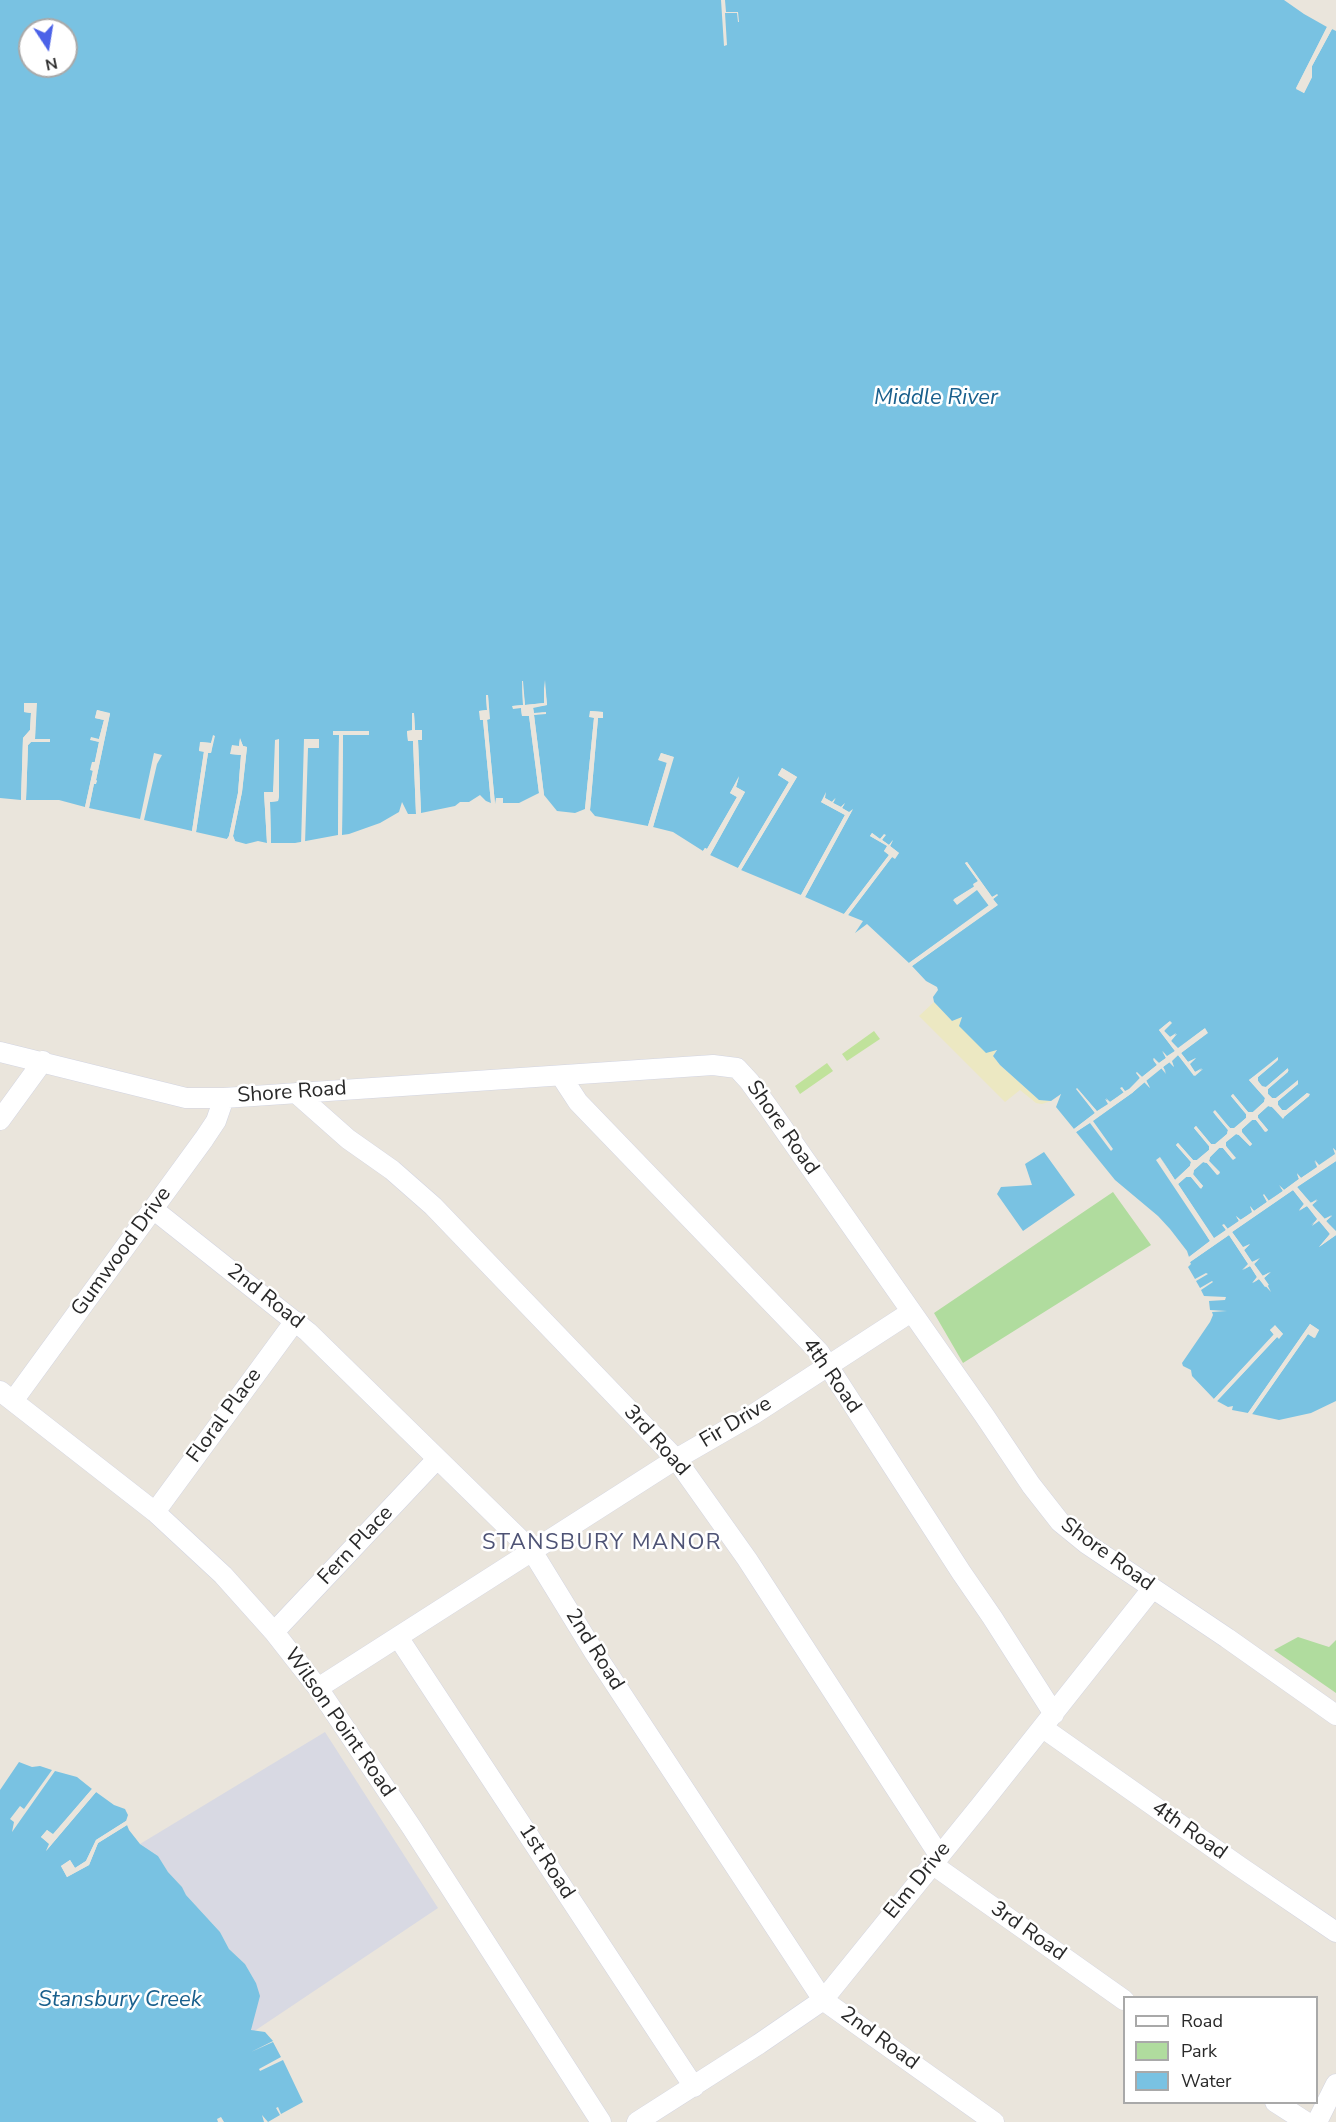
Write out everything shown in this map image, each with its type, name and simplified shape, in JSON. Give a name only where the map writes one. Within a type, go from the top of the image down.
[{"type":"street","name":"Shore Road","points":[[0,1052],[186,1098],[224,1098],[713,1065],[737,1068],[758,1093],[1044,1504],[1060,1522],[1087,1544],[1336,1715]]},
{"type":"street","points":[[0,1120],[43,1061]]},
{"type":"street","name":"4th Road","points":[[561,1076],[578,1102],[819,1352],[992,1617],[1048,1721],[1239,1866],[1336,1932]]},
{"type":"street","name":"3rd Road","points":[[296,1093],[348,1139],[392,1170],[433,1206],[676,1459],[747,1559],[936,1860],[1123,1999]]},
{"type":"street","name":"Gumwood Drive","points":[[7,1396],[153,1209],[216,1121],[224,1098]]},
{"type":"street","name":"2nd Road","points":[[153,1209],[295,1321],[351,1372],[532,1551],[594,1652],[823,2000],[985,2120]]},
{"type":"street","name":"Fir Drive","points":[[318,1688],[676,1459],[754,1414],[911,1312]]},
{"type":"street","name":"Floral Place","points":[[155,1512],[295,1321]]},
{"type":"street","name":"Wilson Point Road","points":[[7,1396],[155,1512],[223,1575],[274,1632],[318,1688],[412,1828],[601,2122]]},
{"type":"street","name":"Fern Place","points":[[274,1632],[437,1459]]},
{"type":"street","name":"Elm Drive","points":[[637,2122],[694,2087],[823,2000],[1152,1589]]},
{"type":"street","name":"1st Road","points":[[398,1637],[694,2087]]},
{"type":"street","points":[[1317,2122],[1336,2084]]},
{"type":"street","points":[[1277,2104],[1306,2122]]},
{"type":"shaded area","points":[[325,1732],[438,1908],[253,2032],[250,2027],[256,1983],[245,1964],[229,1949],[220,1932],[186,1895],[158,1856],[140,1844]]},
{"type":"green space","points":[[874,1031],[880,1039],[847,1061],[842,1054]]},
{"type":"green space","points":[[827,1063],[833,1071],[800,1094],[795,1086]]},
{"type":"green space","points":[[1113,1192],[1151,1245],[963,1363],[934,1313]]},
{"type":"green space","points":[[1298,1637],[1329,1647],[1336,1640],[1336,1693],[1274,1650]]},
{"type":"sand","points":[[934,1002],[952,1021],[962,1017],[959,1025],[997,1049],[993,1056],[1000,1065],[1039,1100],[1051,1101],[1036,1103],[1020,1090],[1005,1102],[919,1016]]},
{"type":"water","name":"Middle River","points":[[0,0],[721,0],[724,46],[727,45],[725,13],[737,13],[739,22],[738,12],[726,12],[725,0],[1284,0],[1327,27],[1296,88],[1304,93],[1312,77],[1312,66],[1332,29],[1336,31],[1336,1151],[1333,1148],[1336,1154],[1319,1166],[1314,1161],[1318,1167],[1301,1178],[1297,1174],[1299,1179],[1284,1190],[1280,1186],[1283,1191],[1268,1201],[1264,1195],[1267,1202],[1254,1211],[1250,1206],[1253,1212],[1240,1220],[1236,1216],[1239,1221],[1227,1229],[1223,1225],[1226,1230],[1214,1239],[1178,1184],[1186,1177],[1191,1177],[1200,1188],[1203,1186],[1193,1174],[1194,1170],[1203,1162],[1207,1163],[1218,1175],[1220,1172],[1209,1161],[1210,1157],[1219,1148],[1223,1148],[1233,1160],[1226,1142],[1236,1134],[1250,1146],[1252,1144],[1242,1129],[1252,1120],[1256,1120],[1265,1132],[1268,1130],[1258,1115],[1268,1106],[1285,1116],[1309,1096],[1307,1093],[1286,1111],[1278,1105],[1278,1101],[1298,1084],[1298,1081],[1276,1098],[1272,1098],[1267,1093],[1268,1089],[1289,1070],[1287,1069],[1266,1087],[1262,1087],[1258,1077],[1278,1060],[1249,1080],[1265,1098],[1264,1102],[1253,1112],[1248,1112],[1233,1094],[1231,1096],[1246,1114],[1246,1118],[1234,1129],[1213,1112],[1228,1130],[1227,1134],[1215,1144],[1211,1144],[1196,1126],[1194,1128],[1209,1146],[1209,1150],[1197,1160],[1193,1160],[1178,1143],[1176,1145],[1191,1162],[1190,1166],[1175,1180],[1161,1158],[1210,1241],[1189,1257],[1170,1229],[1115,1180],[1076,1132],[1145,1082],[1150,1088],[1146,1081],[1162,1068],[1166,1072],[1163,1067],[1170,1062],[1174,1067],[1171,1061],[1178,1055],[1194,1076],[1202,1068],[1195,1072],[1189,1064],[1196,1058],[1188,1062],[1181,1053],[1207,1033],[1204,1029],[1178,1049],[1171,1041],[1177,1034],[1170,1037],[1164,1031],[1170,1021],[1159,1030],[1175,1051],[1167,1057],[1163,1051],[1166,1058],[1159,1063],[1153,1060],[1157,1065],[1142,1077],[1136,1072],[1140,1078],[1130,1089],[1125,1092],[1122,1087],[1124,1092],[1110,1102],[1106,1098],[1109,1104],[1097,1112],[1077,1088],[1095,1113],[1074,1129],[1056,1107],[1061,1094],[1051,1101],[1039,1100],[1000,1065],[993,1056],[997,1050],[986,1053],[959,1026],[962,1017],[952,1021],[934,1002],[933,997],[938,990],[937,987],[926,981],[912,966],[997,905],[993,899],[998,895],[992,897],[967,862],[965,863],[978,881],[975,886],[954,899],[957,904],[977,889],[989,905],[909,963],[867,924],[855,933],[863,921],[848,915],[892,857],[899,853],[890,846],[893,840],[889,845],[882,840],[884,835],[880,839],[872,833],[870,836],[888,846],[884,851],[889,855],[844,914],[805,897],[853,809],[850,813],[842,808],[845,803],[841,807],[833,803],[835,798],[832,802],[825,798],[821,802],[845,815],[801,895],[741,870],[797,777],[782,768],[778,775],[789,782],[738,868],[710,855],[745,792],[736,787],[739,777],[730,793],[737,797],[707,849],[703,851],[673,832],[653,827],[673,757],[661,753],[659,760],[667,762],[648,826],[595,816],[590,810],[598,718],[603,712],[590,711],[594,718],[585,809],[575,813],[557,811],[544,795],[534,715],[546,712],[534,714],[533,707],[547,705],[545,680],[545,703],[525,705],[522,681],[523,705],[513,706],[521,708],[522,716],[529,715],[539,793],[519,803],[503,803],[503,798],[496,798],[495,804],[487,719],[489,719],[488,695],[486,695],[487,710],[479,711],[483,720],[491,803],[480,795],[469,802],[460,802],[455,806],[421,813],[418,740],[422,739],[422,731],[415,731],[414,714],[412,714],[412,731],[407,731],[408,741],[413,740],[416,814],[408,814],[402,802],[399,812],[380,823],[349,834],[342,835],[343,735],[368,735],[369,732],[339,735],[338,835],[295,843],[271,843],[270,802],[278,801],[279,796],[279,739],[273,793],[264,792],[267,843],[258,841],[246,844],[235,841],[233,836],[242,792],[247,747],[243,746],[240,739],[239,746],[232,746],[231,754],[241,755],[238,793],[227,839],[196,832],[208,753],[211,753],[214,735],[211,743],[201,742],[199,750],[204,751],[192,831],[144,820],[157,764],[162,755],[154,753],[140,819],[89,808],[94,783],[97,781],[110,714],[97,710],[95,718],[104,720],[99,739],[90,739],[99,742],[85,807],[59,800],[26,800],[28,745],[31,742],[50,742],[50,739],[35,739],[36,703],[25,703],[24,712],[31,713],[30,730],[23,738],[21,800],[0,798]]},
{"type":"water","points":[[1044,1152],[1075,1195],[1023,1231],[997,1194],[1001,1187],[1032,1185],[1025,1164]]},
{"type":"water","points":[[1336,1161],[1336,1231],[1334,1231],[1326,1221],[1332,1216],[1325,1219],[1312,1205],[1317,1199],[1311,1203],[1297,1187]]},
{"type":"water","points":[[1293,1190],[1304,1204],[1299,1210],[1307,1206],[1318,1219],[1311,1225],[1319,1220],[1330,1234],[1319,1247],[1336,1235],[1336,1401],[1311,1413],[1279,1420],[1252,1414],[1308,1334],[1314,1338],[1319,1330],[1310,1324],[1248,1413],[1232,1410],[1233,1406],[1228,1407],[1217,1401],[1277,1337],[1283,1334],[1275,1326],[1270,1330],[1274,1334],[1214,1399],[1192,1376],[1191,1370],[1182,1363],[1210,1322],[1212,1312],[1227,1311],[1210,1310],[1209,1301],[1225,1300],[1226,1297],[1204,1296],[1201,1290],[1213,1282],[1200,1288],[1196,1281],[1208,1274],[1195,1279],[1188,1267],[1190,1262],[1229,1235],[1249,1265],[1243,1270],[1250,1266],[1257,1277],[1253,1283],[1259,1279],[1265,1287],[1269,1285],[1264,1278],[1270,1272],[1263,1276],[1254,1264],[1258,1260],[1252,1262],[1244,1250],[1250,1244],[1243,1248],[1232,1232]]},
{"type":"water","name":"Stansbury Creek","points":[[19,1762],[52,1770],[24,1809],[20,1806],[10,1819],[14,1822],[12,1832],[55,1771],[77,1777],[92,1789],[53,1835],[47,1830],[41,1837],[50,1844],[46,1851],[96,1792],[114,1805],[125,1809],[128,1815],[126,1821],[96,1840],[86,1861],[75,1868],[70,1860],[61,1866],[67,1877],[89,1865],[98,1843],[127,1825],[140,1844],[158,1856],[186,1895],[220,1932],[229,1949],[245,1964],[256,1983],[260,1996],[251,2030],[265,2032],[273,2041],[251,2052],[273,2042],[281,2057],[259,2069],[260,2071],[283,2060],[303,2102],[281,2114],[278,2107],[276,2108],[280,2115],[268,2122],[262,2115],[264,2122],[224,2122],[221,2117],[217,2119],[218,2122],[0,2122],[0,1790]]},
{"type":"pier","points":[[1327,27],[1332,29],[1312,66],[1312,77],[1304,93],[1296,89]]},
{"type":"pier","points":[[544,680],[547,705],[533,708],[534,713],[546,712],[546,714],[534,715],[544,795],[539,793],[529,716],[522,716],[521,708],[513,709],[512,706],[523,705],[522,681],[525,705],[544,703]]},
{"type":"pier","points":[[486,695],[488,695],[490,719],[487,720],[495,804],[491,803],[483,720],[480,720],[479,711],[487,710]]},
{"type":"pier","points":[[24,703],[37,703],[35,739],[50,739],[50,742],[31,742],[28,745],[26,800],[21,800],[23,738],[30,730],[31,713],[24,712]]},
{"type":"pier","points":[[97,710],[110,713],[97,781],[94,784],[89,808],[85,807],[93,771],[90,770],[92,762],[95,762],[99,742],[90,740],[91,737],[99,739],[104,720],[95,718]]},
{"type":"pier","points":[[590,711],[603,712],[603,718],[598,718],[590,810],[585,809],[594,718],[589,717]]},
{"type":"pier","points":[[412,713],[414,713],[415,730],[422,730],[422,740],[418,740],[421,813],[416,814],[413,741],[408,741],[407,731],[412,730]]},
{"type":"pier","points":[[333,731],[369,731],[369,735],[343,735],[342,835],[338,835],[339,735],[333,735]]},
{"type":"pier","points":[[213,735],[215,736],[211,753],[208,753],[196,832],[192,831],[204,752],[199,751],[200,742],[211,743]]},
{"type":"pier","points":[[240,738],[243,746],[247,747],[242,792],[233,836],[235,841],[227,839],[238,793],[241,755],[230,754],[232,745],[239,746]]},
{"type":"pier","points":[[279,739],[279,796],[278,801],[270,802],[271,843],[267,843],[264,792],[273,792],[275,740]]},
{"type":"pier","points":[[304,739],[319,739],[319,748],[308,748],[305,844],[301,845]]},
{"type":"pier","points":[[661,753],[674,757],[653,827],[648,826],[667,763],[658,760]]},
{"type":"pier","points":[[782,768],[797,777],[741,870],[738,868],[789,782],[778,775]]},
{"type":"pier","points":[[739,776],[736,787],[745,792],[710,855],[703,851],[707,849],[737,797],[730,793]]},
{"type":"pier","points":[[826,792],[825,798],[832,802],[836,798],[833,803],[841,807],[845,803],[842,808],[849,812],[853,809],[805,897],[801,895],[845,815],[821,802]]},
{"type":"pier","points":[[872,833],[880,839],[884,834],[886,835],[882,840],[889,845],[893,840],[890,846],[899,853],[895,859],[892,857],[848,915],[844,914],[889,855],[884,851],[887,846],[870,836]]},
{"type":"pier","points":[[967,862],[992,897],[998,895],[993,899],[998,905],[912,966],[909,963],[989,906],[977,890],[957,905],[953,900],[974,887],[973,884],[978,881],[965,863]]},
{"type":"pier","points":[[1170,1021],[1172,1023],[1164,1031],[1170,1037],[1176,1033],[1171,1041],[1178,1048],[1205,1028],[1208,1033],[1181,1053],[1188,1062],[1196,1058],[1190,1064],[1195,1072],[1203,1069],[1195,1076],[1178,1055],[1172,1061],[1174,1067],[1169,1062],[1163,1067],[1166,1074],[1161,1068],[1146,1080],[1150,1088],[1144,1082],[1093,1121],[1113,1149],[1111,1151],[1090,1123],[1076,1132],[1074,1129],[1095,1113],[1076,1089],[1097,1111],[1108,1104],[1105,1099],[1110,1102],[1124,1093],[1120,1088],[1122,1087],[1125,1091],[1129,1089],[1140,1078],[1137,1072],[1142,1077],[1157,1065],[1154,1058],[1159,1063],[1166,1058],[1162,1051],[1167,1056],[1175,1051],[1159,1030]]},
{"type":"pier","points":[[1278,1057],[1278,1060],[1258,1077],[1262,1086],[1266,1087],[1288,1068],[1288,1072],[1268,1089],[1268,1094],[1276,1098],[1298,1080],[1298,1084],[1278,1101],[1278,1105],[1282,1110],[1286,1110],[1307,1093],[1310,1094],[1309,1096],[1283,1119],[1272,1107],[1268,1106],[1258,1115],[1268,1130],[1266,1132],[1256,1120],[1252,1120],[1242,1129],[1242,1133],[1252,1144],[1250,1146],[1236,1134],[1226,1142],[1226,1146],[1236,1158],[1233,1160],[1223,1148],[1219,1148],[1209,1161],[1220,1173],[1217,1175],[1207,1163],[1203,1162],[1194,1170],[1193,1175],[1203,1186],[1201,1189],[1191,1177],[1186,1177],[1178,1184],[1214,1238],[1226,1230],[1222,1225],[1224,1224],[1228,1229],[1239,1221],[1236,1216],[1241,1220],[1252,1212],[1250,1206],[1254,1211],[1267,1202],[1264,1194],[1269,1201],[1283,1191],[1279,1185],[1284,1190],[1299,1179],[1297,1173],[1301,1178],[1317,1167],[1315,1160],[1319,1165],[1335,1154],[1333,1148],[1336,1151],[1336,1161],[1297,1187],[1310,1203],[1318,1200],[1312,1205],[1324,1219],[1332,1215],[1326,1221],[1336,1231],[1336,1235],[1319,1247],[1330,1234],[1319,1221],[1312,1226],[1317,1219],[1307,1206],[1299,1211],[1304,1204],[1293,1190],[1232,1232],[1243,1247],[1250,1244],[1244,1250],[1252,1262],[1260,1258],[1254,1264],[1262,1276],[1271,1272],[1264,1278],[1271,1292],[1259,1279],[1252,1283],[1257,1277],[1250,1266],[1242,1270],[1248,1264],[1229,1235],[1190,1262],[1189,1257],[1210,1241],[1156,1160],[1160,1157],[1175,1180],[1190,1166],[1191,1162],[1176,1145],[1178,1143],[1193,1160],[1197,1160],[1209,1150],[1209,1146],[1194,1128],[1196,1126],[1211,1144],[1216,1144],[1227,1134],[1228,1130],[1213,1112],[1215,1110],[1230,1128],[1234,1128],[1246,1118],[1246,1114],[1231,1096],[1233,1094],[1248,1112],[1253,1112],[1264,1102],[1265,1098],[1249,1080]]},
{"type":"pier","points":[[1310,1324],[1319,1330],[1315,1338],[1308,1334],[1252,1414],[1248,1413]]},
{"type":"pier","points":[[1275,1325],[1283,1334],[1279,1339],[1277,1337],[1217,1401],[1214,1399],[1274,1335],[1270,1330]]},
{"type":"pier","points":[[92,1789],[96,1792],[46,1851],[49,1844],[41,1837],[47,1830],[53,1834]]},
{"type":"pier","points":[[126,1821],[127,1825],[98,1843],[89,1865],[67,1877],[61,1866],[70,1860],[75,1868],[86,1861],[96,1840]]},
{"type":"district","name":"STANSBURY MANOR","points":[[602,1544]]}]
